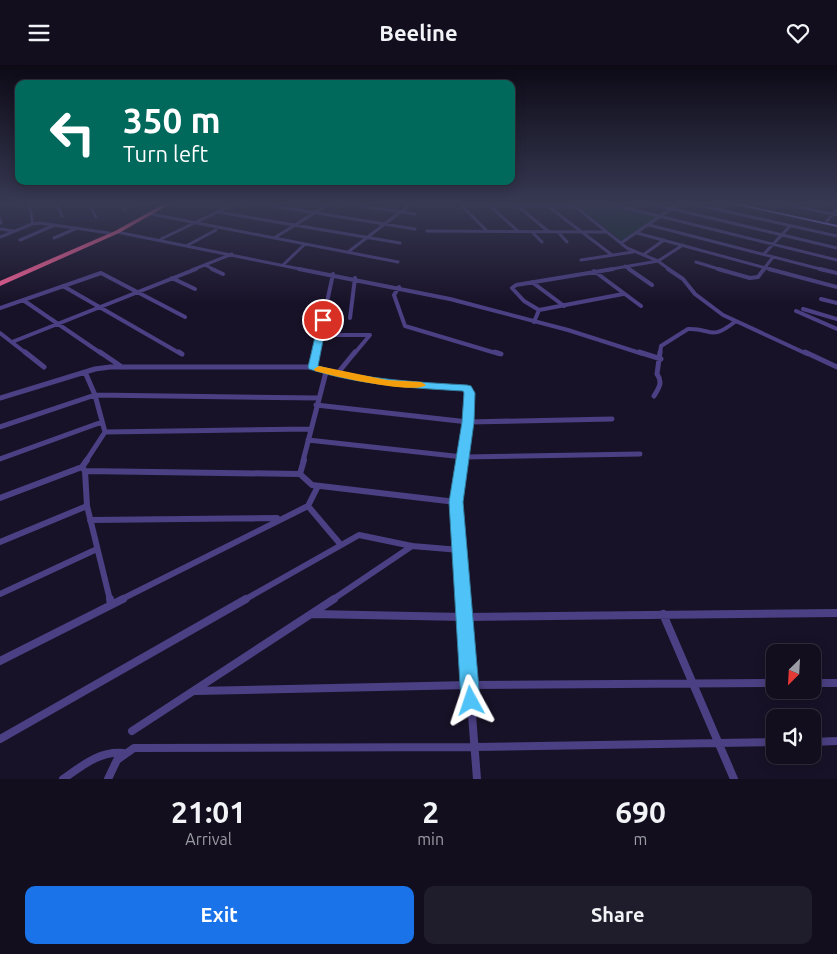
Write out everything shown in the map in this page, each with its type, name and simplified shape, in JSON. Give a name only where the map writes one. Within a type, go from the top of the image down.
[{"type":"highway","points":[[0,282],[102,237]]},
{"type":"street","points":[[20,240],[26,237]]},
{"type":"street","points":[[148,237],[399,287],[484,307],[568,329],[660,359]]},
{"type":"street","points":[[161,240],[166,237]]},
{"type":"street","points":[[187,245],[202,237]]},
{"type":"street","points":[[269,237],[398,262]]},
{"type":"street","points":[[348,252],[368,237]]},
{"type":"street","points":[[370,237],[400,243]]},
{"type":"street","points":[[537,237],[542,243]]},
{"type":"street","points":[[563,237],[568,242]]},
{"type":"street","points":[[589,237],[612,255]]},
{"type":"street","points":[[613,237],[634,251],[658,261],[683,279],[695,294],[719,313],[836,365]]},
{"type":"street","points":[[621,243],[630,237]]},
{"type":"street","points":[[653,237],[837,287]]},
{"type":"street","points":[[698,237],[837,273]]},
{"type":"street","points":[[743,237],[837,260]]},
{"type":"street","points":[[764,254],[781,237]]},
{"type":"street","points":[[793,237],[837,248]]},
{"type":"street","points":[[643,255],[664,240]]},
{"type":"street","points":[[282,265],[305,244]]},
{"type":"street","points":[[623,294],[539,310],[524,301],[512,288],[516,285],[532,282],[658,261],[683,245]]},
{"type":"street","points":[[581,260],[634,251]]},
{"type":"street","points":[[12,342],[233,254]]},
{"type":"street","points":[[696,262],[750,278],[758,277],[773,257]]},
{"type":"street","points":[[205,265],[223,274]]},
{"type":"street","points":[[625,266],[652,285]]},
{"type":"street","points":[[594,271],[641,306]]},
{"type":"street","points":[[0,309],[101,273],[185,317]]},
{"type":"street","points":[[313,367],[332,274]]},
{"type":"street","points":[[172,278],[195,289]]},
{"type":"street","points":[[350,318],[355,278]]},
{"type":"street","points":[[532,282],[564,305]]},
{"type":"street","points":[[63,286],[182,354]]},
{"type":"street","points":[[399,287],[394,295],[405,326],[501,354]]},
{"type":"street","points":[[821,299],[837,303]]},
{"type":"street","points":[[23,300],[122,367]]},
{"type":"street","points":[[803,309],[837,319]]},
{"type":"street","points":[[534,321],[539,310]]},
{"type":"street","points":[[796,311],[837,329]]},
{"type":"street","points":[[654,396],[660,386],[660,378],[657,374],[661,347],[688,329],[694,329],[710,335],[723,331],[736,321]]},
{"type":"street","points":[[0,333],[44,367]]},
{"type":"street","points":[[320,335],[336,333],[370,335],[337,375]]},
{"type":"street","points":[[0,398],[95,369],[122,367],[313,367],[337,375],[387,383],[467,389],[469,393],[468,422],[456,502],[477,779]]},
{"type":"street","points":[[85,372],[95,395],[105,432],[83,469],[87,506],[111,605]]},
{"type":"street","points":[[326,372],[316,405],[300,474],[304,481],[317,488],[337,487],[456,502]]},
{"type":"street","points":[[0,427],[95,395],[318,398]]},
{"type":"street","points":[[316,405],[468,422],[612,419]]},
{"type":"street","points":[[0,459],[102,422]]},
{"type":"street","points":[[105,432],[310,429]]},
{"type":"street","points":[[308,440],[463,457],[640,454]]},
{"type":"street","points":[[0,498],[83,469],[300,474]]},
{"type":"street","points":[[0,661],[280,518],[308,506],[317,488]]},
{"type":"street","points":[[0,542],[87,506]]},
{"type":"street","points":[[308,506],[341,545]]},
{"type":"street","points":[[90,520],[280,518]]},
{"type":"street","points":[[0,739],[359,535],[412,546],[460,550]]},
{"type":"street","points":[[132,731],[312,614],[412,546]]},
{"type":"street","points":[[0,594],[97,549]]},
{"type":"street","points":[[312,614],[464,617],[837,613]]},
{"type":"street","points":[[663,614],[734,779]]},
{"type":"street","points":[[195,691],[469,685],[766,683]]},
{"type":"street","points":[[821,683],[837,683]]},
{"type":"street","points":[[821,741],[837,741]]},
{"type":"street","points":[[108,779],[112,767],[123,753],[134,748],[474,747],[766,742]]},
{"type":"street","points":[[64,779],[103,754],[115,751],[123,753]]},
{"type":"green space","points":[[617,237],[630,237],[623,242]]},
{"type":"slow traffic","points":[[319,369],[337,375],[387,383],[421,385]]},
{"type":"route","points":[[323,320],[313,367],[337,375],[387,383],[467,389],[469,393],[468,422],[456,502],[471,701]]}]
